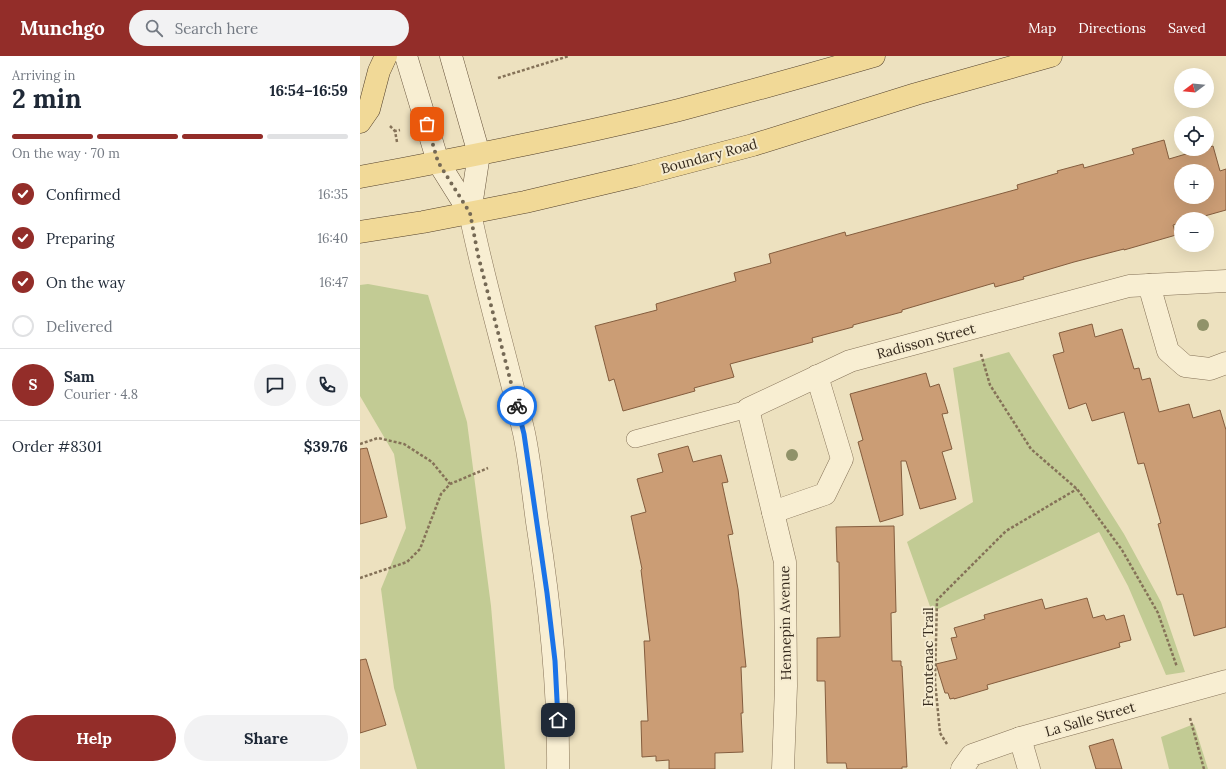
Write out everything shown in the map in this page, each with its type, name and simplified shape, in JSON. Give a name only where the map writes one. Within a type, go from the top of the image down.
[{"type":"main road","points":[[360,122],[368,109],[379,71],[386,56]]},
{"type":"main road","points":[[360,177],[524,146],[672,111],[874,56]]},
{"type":"main road","name":"Boundary Road","points":[[360,232],[423,222],[525,202],[753,145],[916,94],[1051,56]]},
{"type":"street","points":[[406,56],[438,162],[470,213]]},
{"type":"street","points":[[451,56],[479,154],[470,213],[478,255],[524,434],[547,593],[555,661],[558,769]]},
{"type":"street","name":"Radisson Street","points":[[748,409],[850,361],[1129,286],[1226,282]]},
{"type":"street","points":[[1149,285],[1168,351],[1185,366],[1210,369],[1226,363]]},
{"type":"street","points":[[773,512],[825,494],[842,459],[817,376]]},
{"type":"street","name":"Hennepin Avenue","points":[[748,409],[785,562],[786,686],[783,769]]},
{"type":"street","name":"La Salle Street","points":[[962,769],[972,755],[1020,738],[1226,681]]},
{"type":"street","points":[[1020,738],[1029,769]]},
{"type":"lane","name":"Radisson Street","points":[[636,439],[748,409]]},
{"type":"path","points":[[498,78],[569,56]]},
{"type":"path","points":[[397,142],[394,131],[400,130]]},
{"type":"path","points":[[973,328],[990,385],[1031,449],[1077,489],[1122,550],[1158,613],[1185,692]]},
{"type":"path","points":[[360,444],[378,438],[404,444],[432,462],[450,484]]},
{"type":"path","points":[[360,578],[407,562],[420,549],[442,494],[450,484],[488,468]]},
{"type":"path","name":"Frontenac Trail","points":[[947,745],[940,733],[935,681],[937,600],[1006,531],[1077,489]]},
{"type":"path","points":[[1189,714],[1204,769]]},
{"type":"green space","points":[[368,284],[428,295],[467,422],[491,606],[505,769],[417,769],[394,688],[381,589],[406,528],[394,454],[360,396],[360,285]]},
{"type":"green space","points":[[1009,352],[1124,534],[1161,602],[1185,672],[1166,675],[1128,586],[1099,532],[932,612],[907,542],[973,502],[953,368]]},
{"type":"green space","points":[[1194,724],[1208,769],[1169,769],[1161,737]]},
{"type":"building","points":[[1164,140],[1169,159],[1179,156],[1214,156],[1214,150],[1220,171],[1226,169],[1226,210],[1214,213],[1214,212],[1174,212],[1174,236],[1074,262],[995,287],[994,283],[902,310],[902,312],[853,325],[853,327],[812,338],[813,342],[730,364],[734,377],[694,388],[695,391],[623,411],[614,379],[609,381],[595,326],[657,310],[656,304],[736,281],[734,273],[771,263],[769,254],[845,232],[846,236],[1018,189],[1017,185],[1058,173],[1057,171],[1083,164],[1084,168],[1134,154],[1132,149]]},
{"type":"building","points":[[1092,324],[1095,337],[1122,329],[1134,369],[1139,368],[1142,380],[1150,378],[1159,412],[1189,404],[1193,418],[1220,410],[1226,430],[1226,627],[1194,636],[1183,594],[1177,595],[1158,524],[1161,523],[1144,463],[1138,464],[1124,412],[1092,421],[1086,403],[1069,409],[1053,355],[1064,352],[1059,333]]},
{"type":"building","points":[[926,373],[930,387],[939,384],[948,413],[942,414],[952,449],[942,452],[956,499],[920,509],[906,461],[901,461],[903,515],[880,522],[858,442],[863,440],[850,394]]},
{"type":"building","points":[[688,446],[693,462],[721,455],[728,482],[722,483],[733,534],[728,535],[738,589],[746,667],[741,667],[743,752],[715,753],[715,769],[669,769],[669,760],[656,761],[656,756],[642,757],[641,721],[648,721],[644,641],[650,641],[642,569],[631,516],[646,512],[637,479],[663,472],[658,454]]},
{"type":"building","points":[[367,448],[387,517],[360,524],[360,449]]},
{"type":"building","points":[[894,526],[896,612],[891,613],[892,661],[901,661],[902,666],[907,767],[902,767],[902,769],[847,769],[846,763],[827,763],[825,681],[817,681],[817,638],[840,637],[839,562],[837,562],[836,527]]},
{"type":"building","points":[[1087,598],[1093,618],[1104,615],[1106,620],[1124,615],[1131,640],[1119,643],[1120,647],[987,685],[988,689],[954,699],[950,699],[948,693],[945,693],[936,664],[957,659],[951,638],[957,637],[954,628],[985,619],[984,615],[1042,599],[1045,609]]},
{"type":"building","points":[[366,659],[386,725],[360,733],[360,660]]},
{"type":"building","points":[[1113,739],[1122,769],[1096,769],[1089,746]]},
{"type":"way so far","points":[[427,124],[438,162],[470,213],[478,255],[517,406]]},
{"type":"route","points":[[517,406],[524,434],[547,593],[555,661],[558,720]]}]
